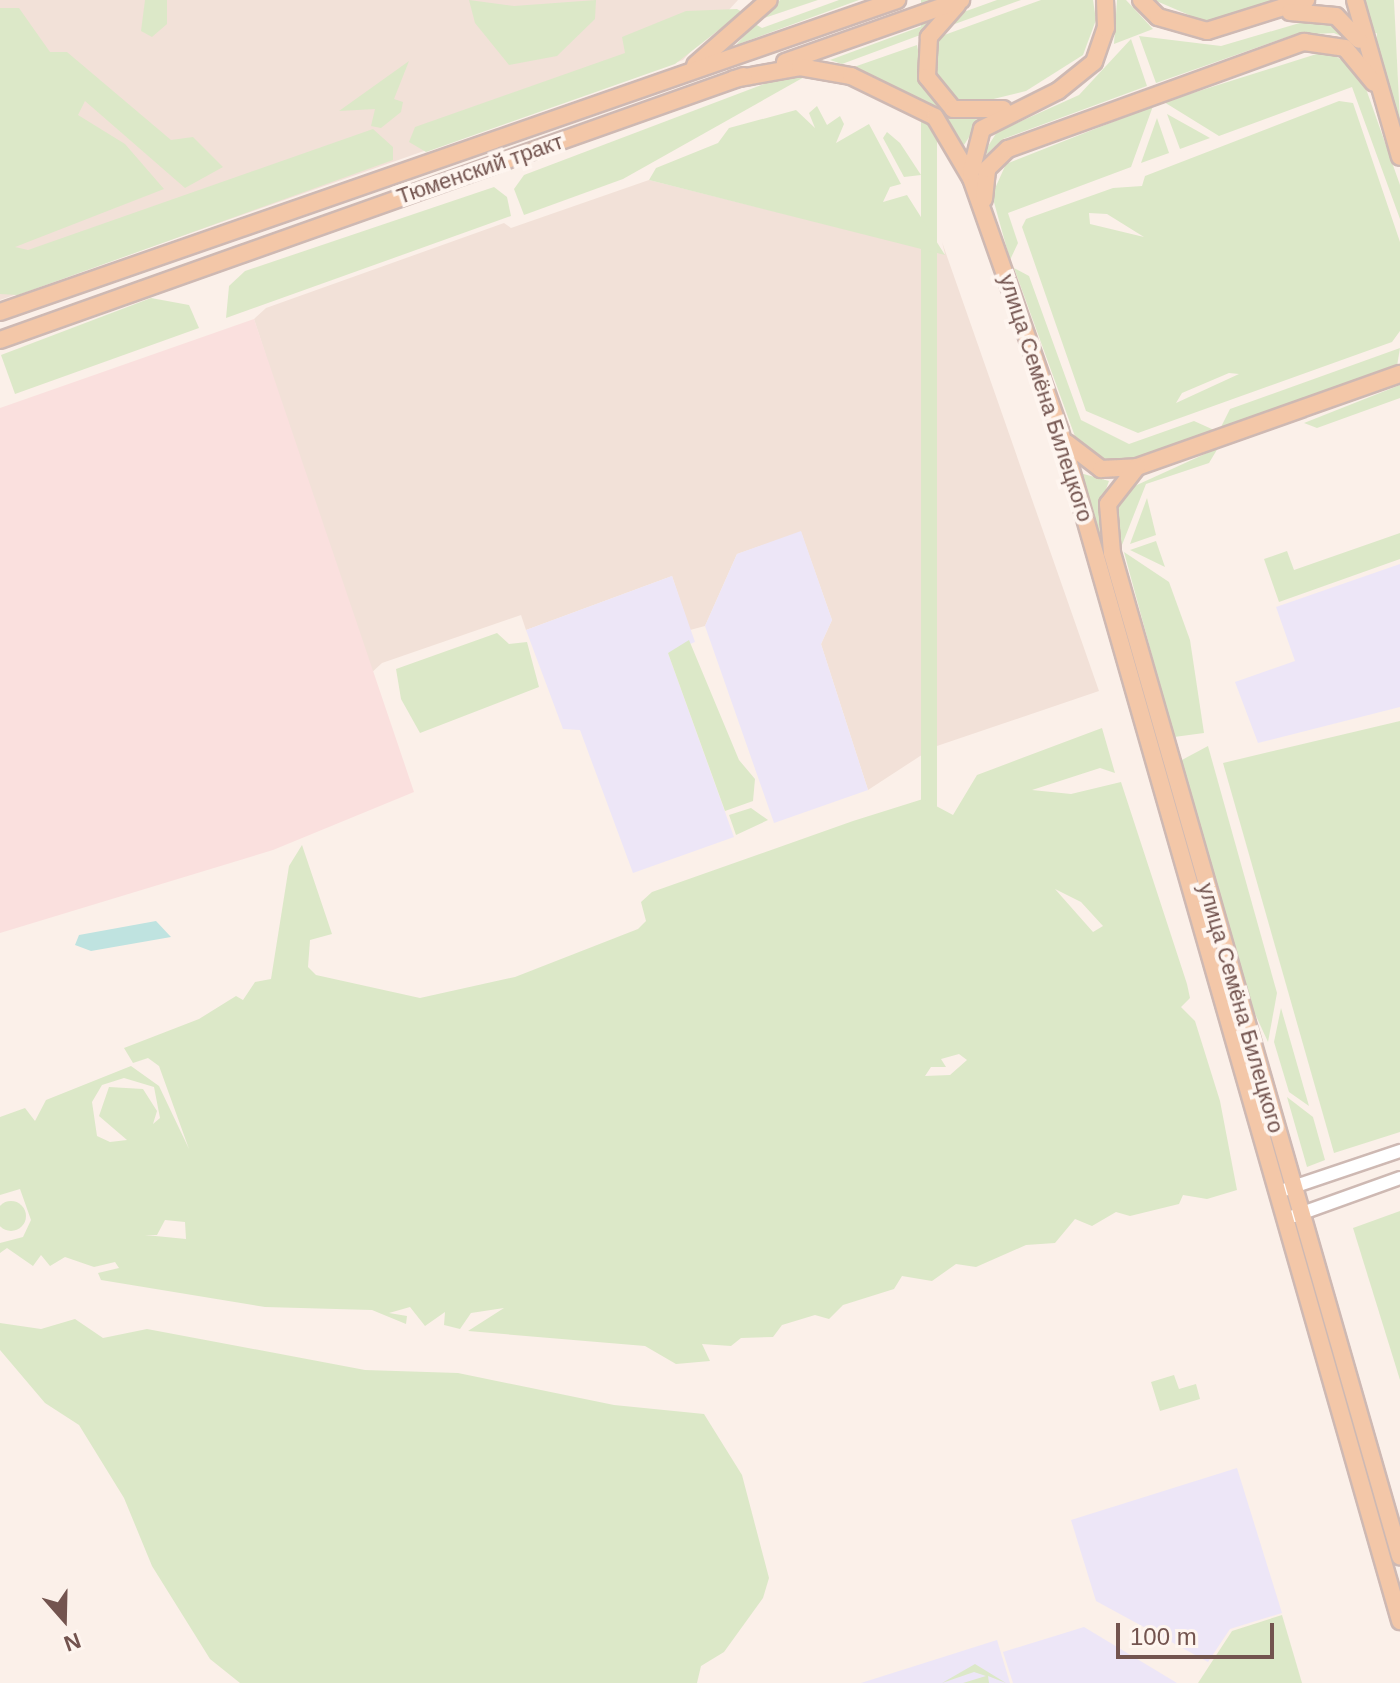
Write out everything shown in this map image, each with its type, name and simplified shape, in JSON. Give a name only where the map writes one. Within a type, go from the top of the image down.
[{"type":"main road","points":[[647,88],[697,64],[769,0]]},
{"type":"main road","name":"Тюменский тракт","points":[[0,312],[897,0]]},
{"type":"main road","points":[[962,0],[926,45],[935,92],[965,113],[1035,100]]},
{"type":"main road","name":"Тюменский тракт","points":[[0,340],[962,0]]},
{"type":"main road","points":[[971,178],[982,129],[1094,62],[1106,28],[1105,0]]},
{"type":"main road","points":[[1141,0],[1158,17],[1207,31],[1281,13],[1306,0]]},
{"type":"main road","points":[[1355,0],[1365,53],[1400,157]]},
{"type":"main road","points":[[1281,13],[1336,16],[1365,53]]},
{"type":"main road","points":[[985,214],[987,169],[1008,149],[1304,42],[1345,48],[1374,83]]},
{"type":"main road","name":"улица Семёна Билецкого","points":[[734,79],[800,67],[851,76],[935,117],[971,178],[1060,431],[1286,1189]]},
{"type":"main road","points":[[1060,431],[1083,461],[1137,467],[1400,374]]},
{"type":"main road","name":"улица Семёна Билецкого","points":[[1137,467],[1108,504],[1112,553],[1293,1216],[1400,1556]]},
{"type":"main road","points":[[1293,1216],[1292,1244],[1400,1621]]},
{"type":"street","points":[[1286,1189],[1400,1151]]},
{"type":"street","points":[[1293,1216],[1400,1178]]},
{"type":"shaded area","points":[[0,0],[738,0],[683,60],[0,300]]},
{"type":"shaded area","points":[[649,180],[945,254],[942,242],[1099,691],[934,747],[868,790],[821,644],[832,620],[801,532],[737,554],[705,626],[690,630],[672,576],[526,630],[521,615],[382,663],[369,675],[254,319],[266,308],[504,223],[511,228]]},
{"type":"shaded area","points":[[254,319],[414,792],[273,850],[0,933],[0,408]]},
{"type":"shaded area","points":[[801,531],[832,620],[821,644],[868,790],[774,823],[705,626],[737,554]]},
{"type":"shaded area","points":[[1400,564],[1400,707],[1258,743],[1235,682],[1295,661],[1276,607]]},
{"type":"shaded area","points":[[672,576],[695,642],[668,653],[734,837],[633,873],[580,730],[563,729],[526,630]]},
{"type":"shaded area","points":[[1237,1468],[1282,1613],[1230,1629],[1208,1662],[1096,1601],[1071,1520]]},
{"type":"shaded area","points":[[1084,1627],[1177,1683],[1013,1683],[1003,1652]]},
{"type":"shaded area","points":[[997,1640],[1010,1683],[861,1683]]},
{"type":"green space","points":[[145,0],[167,0],[167,24],[152,37],[141,31]]},
{"type":"green space","points":[[469,0],[514,6],[596,0],[595,19],[557,56],[509,65],[475,23]]},
{"type":"green space","points":[[780,0],[818,0],[761,19]]},
{"type":"green space","points":[[839,0],[859,0],[736,45],[755,24],[762,28]]},
{"type":"green space","points":[[921,0],[937,0],[937,977],[921,977]]},
{"type":"green space","points":[[997,0],[1021,0],[941,29],[958,14]]},
{"type":"green space","points":[[1041,0],[1093,0],[1096,20],[1083,55],[1026,91],[969,105],[954,100],[934,78],[936,38]]},
{"type":"green space","points":[[1117,0],[1126,0],[1153,29],[1114,44]]},
{"type":"green space","points":[[1154,0],[1288,0],[1210,24]]},
{"type":"green space","points":[[1360,0],[1394,0],[1400,122],[1375,54],[1377,33],[1368,36]]},
{"type":"green space","points":[[0,8],[19,8],[50,52],[67,52],[171,140],[193,137],[223,167],[185,188],[85,101],[78,115],[125,144],[164,189],[15,247],[28,250],[373,129],[393,147],[393,160],[18,295],[0,294]]},
{"type":"green space","points":[[737,9],[742,12],[675,64],[426,152],[409,142],[415,127],[625,53],[622,37],[686,11]]},
{"type":"green space","points":[[1303,22],[1331,22],[1352,41],[1334,33],[1293,35],[1156,83],[1139,36],[1221,46]]},
{"type":"green space","points":[[925,25],[923,34],[842,64],[830,60]]},
{"type":"green space","points":[[1131,39],[1147,86],[1003,139],[978,162],[997,132],[1079,95]]},
{"type":"green space","points":[[917,45],[926,91],[950,114],[980,120],[964,145],[927,102],[851,68]]},
{"type":"green space","points":[[1326,51],[1356,68],[1365,86],[1400,185],[1400,219],[1352,87],[1219,136],[1164,102]]},
{"type":"green space","points":[[409,61],[394,99],[403,102],[401,112],[381,128],[371,126],[375,109],[339,111]]},
{"type":"green space","points":[[806,76],[623,179],[524,215],[514,189],[524,175],[772,81]]},
{"type":"green space","points":[[1339,101],[1353,103],[1400,242],[1400,331],[1392,342],[1138,433],[1086,411],[1022,227],[1026,219],[1113,188],[1142,186],[1145,176]],"holes":[[[1089,213],[1107,214],[1144,237],[1090,224]],[[1229,373],[1239,374],[1176,403],[1182,393]]]},
{"type":"green space","points":[[817,106],[827,125],[840,116],[844,124],[836,143],[869,124],[901,184],[890,187],[883,202],[907,195],[945,255],[649,180],[656,168],[718,143],[729,128],[796,110],[815,128],[809,113]]},
{"type":"green space","points":[[1153,106],[1131,167],[1008,213],[1018,243],[1010,260],[992,195],[1006,164]]},
{"type":"green space","points":[[1167,114],[1210,138],[1180,149]]},
{"type":"green space","points":[[1157,118],[1169,153],[1141,163]]},
{"type":"green space","points":[[887,132],[900,143],[921,175],[904,177],[883,138]]},
{"type":"green space","points":[[494,187],[507,197],[511,216],[226,318],[229,286],[245,271]]},
{"type":"green space","points":[[1014,268],[1029,276],[1081,420],[1129,444],[1194,421],[1214,430],[1128,461],[1101,459],[1077,442]]},
{"type":"green space","points":[[151,298],[189,305],[199,328],[15,394],[1,355]]},
{"type":"green space","points":[[1400,348],[1397,366],[1221,427],[1230,409]]},
{"type":"green space","points":[[1400,385],[1400,398],[1317,428],[1304,423]]},
{"type":"green space","points":[[1218,448],[1209,463],[1146,484],[1120,550],[1115,512],[1128,489]]},
{"type":"green space","points":[[1080,473],[1109,481],[1099,509],[1104,554]]},
{"type":"green space","points":[[1147,498],[1156,535],[1130,544]]},
{"type":"green space","points":[[1400,533],[1400,559],[1279,602],[1264,559],[1287,551],[1294,570]]},
{"type":"green space","points":[[1156,541],[1165,567],[1130,550]]},
{"type":"green space","points":[[1124,552],[1169,582],[1190,640],[1204,733],[1174,737]]},
{"type":"green space","points":[[497,633],[509,644],[527,642],[539,687],[420,733],[401,699],[396,669]]},
{"type":"green space","points":[[689,640],[739,760],[755,779],[753,801],[725,811],[668,653]]},
{"type":"green space","points":[[1400,721],[1400,1132],[1334,1153],[1223,763]]},
{"type":"green space","points":[[1102,728],[1115,773],[1100,768],[1032,790],[1071,794],[1121,782],[1187,984],[1190,998],[1181,1007],[1195,1021],[1220,1101],[1237,1190],[1207,1199],[1183,1195],[1179,1204],[1130,1216],[1116,1212],[1092,1226],[1075,1219],[1055,1243],[1026,1245],[976,1267],[956,1264],[932,1281],[902,1276],[894,1289],[843,1305],[829,1319],[815,1315],[782,1325],[773,1337],[741,1338],[731,1346],[702,1344],[710,1361],[676,1364],[645,1346],[468,1331],[504,1308],[471,1313],[460,1329],[444,1325],[445,1312],[425,1326],[410,1307],[389,1313],[407,1316],[406,1324],[372,1310],[265,1307],[101,1280],[98,1273],[119,1268],[115,1262],[94,1267],[65,1257],[50,1266],[41,1255],[33,1266],[7,1248],[0,1253],[0,1243],[23,1237],[31,1220],[20,1189],[0,1195],[0,1117],[25,1108],[35,1121],[46,1100],[131,1066],[159,1086],[189,1149],[159,1066],[148,1058],[133,1063],[124,1048],[199,1019],[236,996],[243,1000],[255,982],[271,979],[289,866],[302,845],[332,934],[310,940],[308,967],[316,975],[420,998],[515,977],[638,929],[646,921],[641,902],[652,892],[853,821],[923,799],[953,815],[977,775]],"holes":[[[1055,889],[1081,902],[1103,926],[1093,932]],[[959,1054],[967,1060],[950,1075],[925,1076],[931,1067],[946,1067],[941,1059]],[[124,1078],[154,1087],[160,1118],[153,1124],[157,1111],[143,1089],[109,1087],[99,1116],[127,1140],[110,1142],[97,1136],[92,1102],[102,1085]],[[165,1220],[185,1222],[186,1239],[145,1235],[157,1235]]]},
{"type":"green space","points":[[1208,746],[1277,993],[1268,1042],[1245,992],[1180,761]]},
{"type":"green space","points":[[751,808],[768,820],[736,835],[729,815]]},
{"type":"green space","points":[[1281,1008],[1309,1106],[1289,1092],[1274,1042]]},
{"type":"green space","points":[[1287,1097],[1313,1117],[1325,1160],[1307,1167]]},
{"type":"green space","points":[[11,1201],[22,1205],[26,1216],[22,1227],[11,1231],[0,1227],[-4,1216],[0,1205]]},
{"type":"green space","points":[[1400,1211],[1400,1380],[1353,1228]]},
{"type":"green space","points":[[75,1319],[103,1338],[147,1329],[365,1370],[458,1373],[614,1405],[704,1414],[742,1475],[769,1578],[763,1598],[724,1652],[701,1666],[697,1683],[240,1683],[210,1659],[152,1566],[124,1498],[79,1425],[45,1403],[0,1350],[0,1323],[41,1329]]},
{"type":"green space","points":[[1174,1375],[1179,1389],[1196,1384],[1200,1399],[1160,1411],[1151,1382]]},
{"type":"green space","points":[[1282,1615],[1302,1683],[1198,1683],[1232,1631]]},
{"type":"green space","points":[[975,1664],[1006,1683],[988,1676],[989,1683],[963,1683],[986,1676],[974,1672],[942,1683]]},
{"type":"water","points":[[156,921],[171,937],[91,951],[75,945],[79,935]]}]
